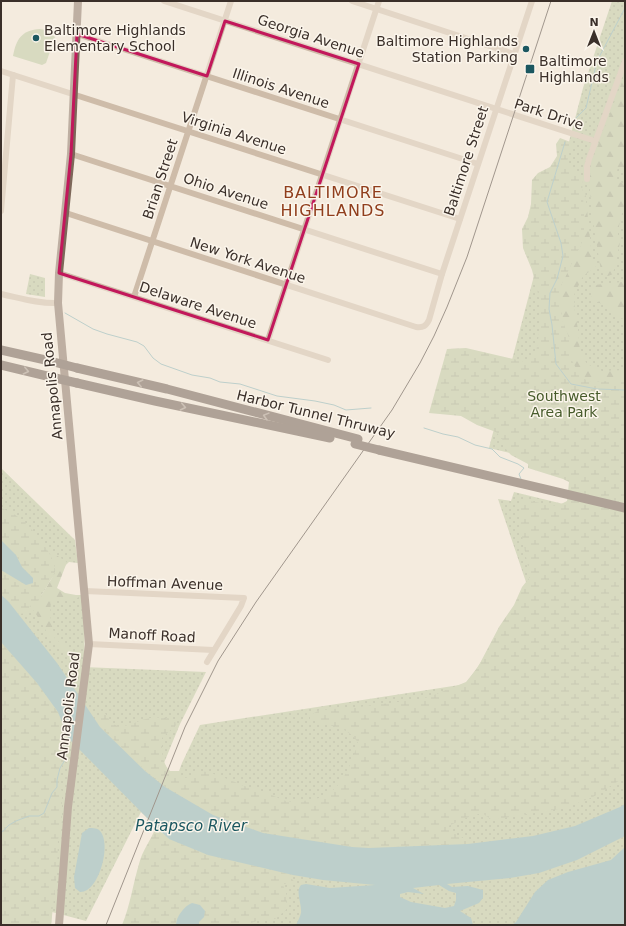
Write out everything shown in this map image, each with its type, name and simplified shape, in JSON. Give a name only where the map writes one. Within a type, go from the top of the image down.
[{"type":"highway","name":"Harbor Tunnel Thruway","points":[[1,350],[167,390],[356,442]]},
{"type":"highway","name":"Harbor Tunnel Thruway","points":[[1,365],[77,383],[356,442],[484,472],[625,502]]},
{"type":"highway","name":"Harbor Tunnel Thruway","points":[[484,472],[625,508]]},
{"type":"main road","name":"Annapolis Road","points":[[59,925],[67,822],[89,644],[58,303],[71,154],[78,1]]},
{"type":"street","name":"Georgia Avenue","points":[[164,1],[496,109]]},
{"type":"street","name":"Brian Street","points":[[134,297],[231,1]]},
{"type":"street","points":[[352,1],[514,54]]},
{"type":"street","points":[[268,340],[379,1]]},
{"type":"street","name":"Baltimore Street","points":[[423,327],[429,320],[442,274],[532,1]]},
{"type":"street","name":"Illinois Avenue","points":[[77,34],[478,164]]},
{"type":"street","name":"Park Drive","points":[[587,179],[587,168],[595,141],[625,61]]},
{"type":"street","name":"Virginia Avenue","points":[[1,71],[460,219]]},
{"type":"street","points":[[1,211],[14,75]]},
{"type":"street","name":"Park Drive","points":[[496,109],[595,141]]},
{"type":"street","name":"Ohio Avenue","points":[[71,154],[442,274]]},
{"type":"street","name":"New York Avenue","points":[[66,213],[286,286],[416,327],[423,327]]},
{"type":"street","name":"Delaware Avenue","points":[[60,272],[328,360]]},
{"type":"street","points":[[1,294],[36,302],[58,303]]},
{"type":"street","name":"Hoffman Avenue","points":[[85,592],[244,598],[242,606],[214,650]]},
{"type":"street","name":"Manoff Road","points":[[89,644],[214,650]]},
{"type":"street","points":[[207,662],[214,650]]},
{"type":"highlighted area","points":[[225,21],[359,64],[268,340],[59,273],[71,154],[77,34],[207,76]]},
{"type":"green space","name":"Southwest Area Park","points":[[612,1],[625,1],[625,476],[530,458],[489,448],[583,88]]},
{"type":"green space","points":[[40,29],[46,30],[55,37],[46,63],[42,65],[13,56],[18,40],[21,36],[29,31]]},
{"type":"green space","points":[[625,74],[625,171],[618,168],[613,180],[625,184],[625,201],[618,230],[618,235],[621,238],[613,274],[608,276],[604,275],[601,271],[594,228],[589,181],[592,161]]},
{"type":"green space","points":[[560,138],[573,143],[568,156],[567,166],[582,179],[584,214],[584,238],[559,290],[562,319],[570,341],[570,356],[579,375],[589,382],[625,380],[625,777],[593,797],[565,808],[492,820],[482,813],[446,827],[472,844],[369,848],[352,847],[263,833],[213,815],[165,787],[146,771],[100,727],[96,721],[102,711],[113,724],[119,726],[153,718],[175,720],[176,725],[162,738],[163,756],[167,768],[170,771],[179,771],[180,775],[184,778],[191,777],[194,771],[198,771],[226,778],[288,801],[312,800],[332,791],[339,784],[350,766],[358,743],[349,733],[337,727],[310,719],[310,715],[320,710],[359,707],[429,697],[466,682],[478,667],[499,627],[514,605],[522,587],[530,577],[519,521],[519,504],[524,500],[557,506],[567,501],[569,482],[528,468],[528,464],[511,455],[505,448],[505,443],[496,432],[477,425],[461,416],[429,413],[447,349],[466,348],[526,362],[536,353],[541,320],[539,298],[532,270],[523,248],[522,229],[528,217],[531,204],[532,180],[538,173],[550,167],[557,156],[556,144]]},
{"type":"green space","points":[[582,179],[584,181],[592,257],[596,267],[583,276],[574,295],[580,352],[587,364],[602,371],[625,370],[625,380],[589,382],[579,375],[570,356],[570,341],[562,319],[559,290],[584,238]]},
{"type":"green space","points":[[30,274],[45,278],[45,297],[26,294]]},
{"type":"green space","points":[[625,283],[625,319],[620,318],[609,308],[591,299],[592,290],[595,285]]},
{"type":"green space","points":[[1,468],[75,540],[78,563],[69,562],[34,595],[82,595],[85,640],[83,667],[206,672],[180,724],[157,780],[172,790],[182,763],[200,725],[466,684],[529,591],[498,499],[511,501],[514,492],[584,509],[625,517],[625,925],[135,925],[169,839],[141,812],[86,921],[52,912],[51,925],[1,925]]},
{"type":"green space","points":[[1,508],[14,514],[29,527],[48,550],[55,566],[55,572],[41,596],[41,599],[30,606],[27,613],[19,614],[1,595],[1,570],[26,585],[33,578],[22,567],[16,555],[1,540]]},
{"type":"green space","points":[[48,550],[67,562],[57,588],[65,593],[79,597],[72,601],[51,599],[50,615],[55,639],[68,648],[66,653],[54,644],[30,606],[40,599],[55,573],[55,565]]},
{"type":"green space","points":[[1,642],[37,683],[58,712],[69,739],[72,741],[68,745],[66,757],[60,771],[62,821],[58,840],[57,871],[51,925],[1,925]]},
{"type":"green space","points":[[156,827],[169,839],[208,855],[293,875],[292,879],[297,885],[296,886],[293,884],[283,885],[287,896],[286,910],[275,919],[256,921],[247,925],[199,925],[199,922],[181,915],[176,921],[176,925],[122,925],[140,859]]},
{"type":"water","points":[[1,540],[16,555],[22,567],[33,578],[33,583],[26,585],[1,570]]},
{"type":"water","name":"Patapsco River","points":[[1,595],[8,601],[57,663],[100,727],[145,771],[165,787],[213,815],[263,833],[352,847],[369,848],[468,844],[533,836],[575,826],[625,804],[625,836],[577,860],[539,873],[510,878],[447,884],[452,887],[468,886],[483,890],[483,898],[479,903],[460,911],[471,918],[473,925],[296,925],[301,913],[299,888],[301,885],[306,884],[330,888],[375,885],[323,880],[293,875],[208,855],[169,839],[69,739],[58,712],[37,683],[1,642]],"holes":[[[439,885],[456,893],[456,900],[454,906],[445,908],[411,902],[400,897],[400,894],[408,892],[424,894],[413,888]]]},
{"type":"water","points":[[89,828],[100,831],[105,846],[104,856],[102,867],[93,885],[87,890],[80,892],[75,888],[74,877],[82,833]]},
{"type":"water","points":[[625,847],[625,925],[512,925],[516,922],[535,892],[548,880],[568,872],[611,860]]},
{"type":"water","points":[[192,903],[200,905],[205,911],[204,917],[199,922],[199,925],[176,925],[177,919],[181,912]]},
{"type":"waterway","points":[[569,125],[586,108],[597,61],[625,8]]},
{"type":"waterway","points":[[565,142],[547,202],[561,243],[563,256],[557,279],[550,293],[549,309],[556,364],[571,384],[597,389],[625,390]]},
{"type":"waterway","points":[[65,313],[93,329],[137,342],[144,346],[153,358],[161,364],[192,375],[210,378],[220,382],[240,384],[277,396],[334,405],[346,410],[371,408]]},
{"type":"waterway","points":[[424,428],[458,437],[475,445],[492,449],[500,457],[524,468],[519,474],[521,479]]},
{"type":"waterway","points":[[1,833],[9,825],[16,821],[29,816],[39,816],[44,813],[52,793],[57,787],[60,768],[65,760],[66,743],[70,738]]},
{"type":"tram line","points":[[106,925],[185,727],[218,661],[256,602],[392,410],[434,336],[467,257],[551,1]]},
{"type":"place","name":"Baltimore Highlands Elementary School","points":[[36,38]]},
{"type":"place","name":"Baltimore Highlands Station Parking","points":[[526,49]]},
{"type":"place","name":"Baltimore Highlands","points":[[530,69]]},
{"type":"district","name":"BALTIMORE HIGHLANDS","points":[[333,201]]}]
